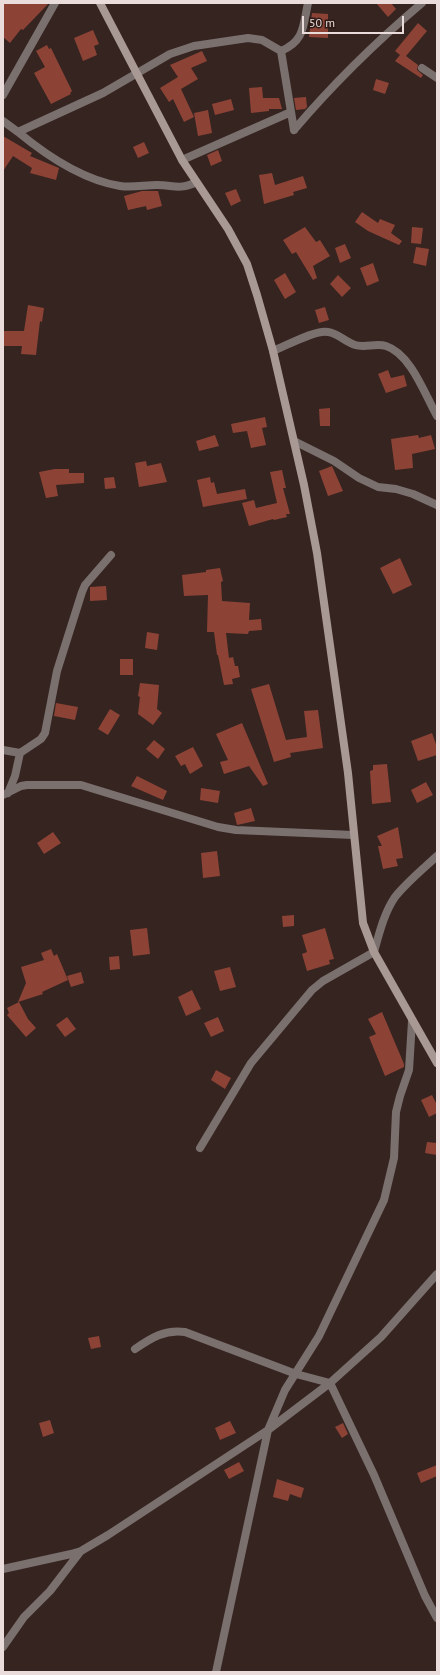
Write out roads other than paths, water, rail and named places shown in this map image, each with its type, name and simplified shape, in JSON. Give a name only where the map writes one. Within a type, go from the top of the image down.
[{"type":"street","points":[[3,95],[55,3]]},
{"type":"street","points":[[100,3],[182,160],[195,183],[228,229],[247,264],[273,351],[294,441],[317,553],[348,773],[362,923],[374,952],[437,1063]]},
{"type":"street","points":[[281,51],[291,47],[303,32],[303,22],[308,3]]},
{"type":"street","points":[[281,51],[294,130],[321,96],[422,3]]},
{"type":"street","points":[[18,132],[103,93],[170,54],[194,46],[248,38],[262,40],[281,51]]},
{"type":"street","points":[[422,68],[437,78]]},
{"type":"street","points":[[182,160],[291,112]]},
{"type":"street","points":[[3,121],[36,147],[79,172],[101,182],[121,187],[158,185],[176,188],[195,183]]},
{"type":"street","points":[[273,351],[318,333],[327,331],[357,346],[384,345],[394,349],[403,357],[412,369],[437,416]]},
{"type":"street","points":[[294,441],[334,461],[359,478],[378,487],[396,489],[413,494],[437,505]]},
{"type":"street","points":[[3,750],[20,753],[41,739],[44,732],[57,671],[82,592],[85,585],[111,555]]},
{"type":"street","points":[[5,795],[15,776],[20,753]]},
{"type":"street","points":[[5,795],[16,788],[27,785],[82,785],[218,827],[236,830],[286,833],[353,835]]},
{"type":"street","points":[[200,1148],[251,1063],[312,990],[323,981],[374,952],[385,916],[394,899],[406,885],[437,856]]},
{"type":"street","points":[[216,1672],[268,1430],[280,1400],[319,1336],[384,1200],[394,1158],[396,1112],[411,1059],[412,1021]]},
{"type":"street","points":[[3,1569],[46,1561],[81,1550],[108,1535],[268,1430],[330,1383],[381,1337],[437,1274]]},
{"type":"street","points":[[135,1349],[164,1332],[181,1331],[209,1339],[296,1374],[330,1383],[374,1475],[425,1596],[437,1618]]},
{"type":"street","points":[[3,1647],[24,1617],[50,1591],[81,1550]]}]
